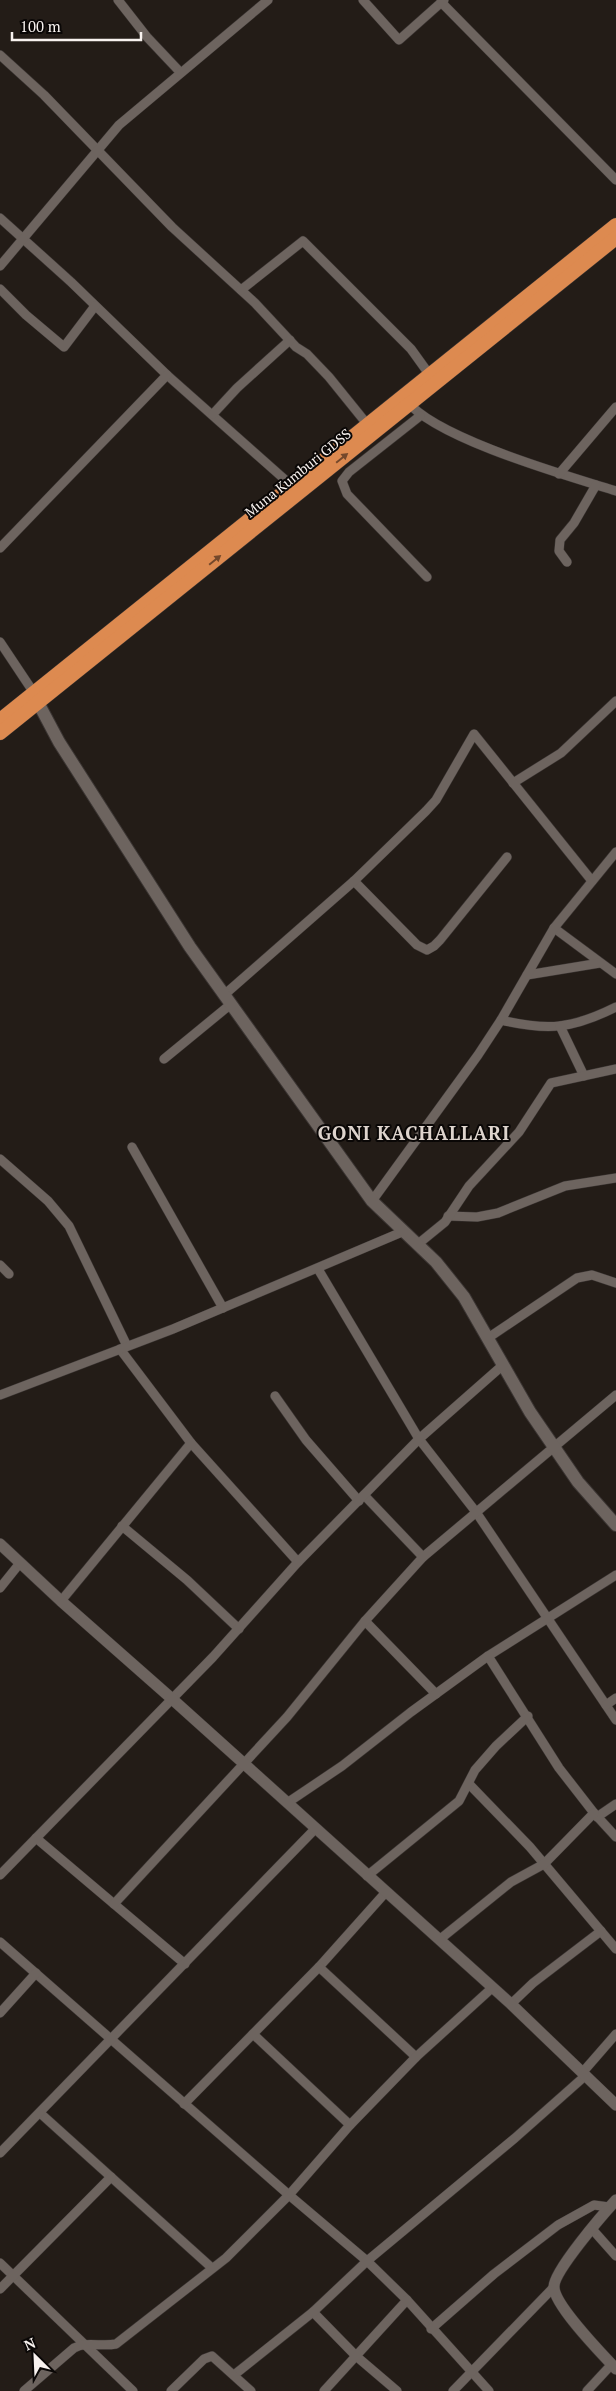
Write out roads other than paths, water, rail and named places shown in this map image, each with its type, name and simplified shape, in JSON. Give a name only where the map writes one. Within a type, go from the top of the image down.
[{"type":"highway","name":"Muna Kumburi GDSS","points":[[0,733],[36,697],[291,485],[367,424],[406,400],[429,374],[616,225]]},
{"type":"highway","name":"Muna Kumburi GDSS","points":[[0,720],[36,697],[406,400],[616,238]]},
{"type":"main road","points":[[36,697],[59,742],[190,947],[372,1201],[402,1232],[418,1244],[464,1296],[502,1365],[554,1448],[578,1482],[616,1525]]},
{"type":"street","points":[[118,0],[147,37],[180,72]]},
{"type":"street","points":[[0,266],[119,125],[180,72],[193,65],[268,0]]},
{"type":"street","points":[[363,0],[399,40],[443,1],[616,180]]},
{"type":"street","points":[[0,55],[44,95],[96,151],[329,377],[367,424]]},
{"type":"street","points":[[0,218],[24,238],[167,375],[291,485]]},
{"type":"street","points":[[241,290],[303,241],[411,350],[429,374]]},
{"type":"street","points":[[0,289],[26,315],[64,347],[96,306]]},
{"type":"street","points":[[213,414],[237,388],[290,340]]},
{"type":"street","points":[[0,548],[167,375]]},
{"type":"street","points":[[406,400],[420,416],[476,443],[559,474],[616,491]]},
{"type":"street","points":[[559,474],[616,407]]},
{"type":"street","points":[[420,416],[349,472],[342,481],[347,494],[427,577]]},
{"type":"street","points":[[567,562],[559,551],[560,540],[574,524],[596,485]]},
{"type":"street","points":[[0,642],[36,697]]},
{"type":"street","points":[[513,783],[562,753],[616,701]]},
{"type":"street","points":[[164,1059],[354,881],[436,800],[474,734],[592,880]]},
{"type":"street","points":[[372,1201],[501,1020],[554,928],[616,852]]},
{"type":"street","points":[[354,881],[417,945],[427,950],[440,940],[507,857]]},
{"type":"street","points":[[554,928],[600,963],[614,971]]},
{"type":"street","points":[[527,974],[600,963]]},
{"type":"street","points":[[501,1020],[531,1027],[560,1026],[586,1022],[616,1007]]},
{"type":"street","points":[[560,1026],[584,1076]]},
{"type":"street","points":[[418,1244],[448,1216],[469,1186],[519,1132],[551,1084],[616,1069]]},
{"type":"street","points":[[132,1147],[223,1308]]},
{"type":"street","points":[[0,1159],[48,1201],[69,1226],[124,1348],[191,1443],[298,1562]]},
{"type":"street","points":[[448,1216],[477,1217],[498,1213],[566,1186],[615,1181]]},
{"type":"street","points":[[0,1394],[124,1348],[318,1269],[402,1232]]},
{"type":"street","points":[[0,1266],[9,1274]]},
{"type":"street","points":[[318,1269],[418,1439],[476,1512],[616,1720]]},
{"type":"street","points":[[488,1338],[577,1278],[592,1275],[616,1283]]},
{"type":"street","points":[[0,1875],[239,1629],[298,1562],[418,1439],[502,1365]]},
{"type":"street","points":[[275,1396],[306,1440],[361,1498],[423,1557]]},
{"type":"street","points":[[114,1904],[242,1763],[287,1717],[365,1621],[423,1557],[616,1396]]},
{"type":"street","points":[[60,1602],[191,1443]]},
{"type":"street","points":[[122,1526],[187,1580],[239,1629]]},
{"type":"street","points":[[0,1544],[60,1602],[171,1698],[511,2004],[616,2104]]},
{"type":"street","points":[[0,1588],[20,1563]]},
{"type":"street","points":[[287,1803],[342,1766],[488,1656],[548,1620],[616,1575]]},
{"type":"street","points":[[365,1621],[436,1694]]},
{"type":"street","points":[[488,1656],[528,1716],[559,1768],[616,1837]]},
{"type":"street","points":[[606,1705],[616,1698]]},
{"type":"street","points":[[367,1876],[459,1801],[476,1770],[496,1746],[528,1716]]},
{"type":"street","points":[[469,1784],[544,1864],[616,1949]]},
{"type":"street","points":[[439,1940],[511,1882],[544,1864],[596,1815],[616,1804]]},
{"type":"street","points":[[0,2153],[316,1828]]},
{"type":"street","points":[[36,1838],[185,1964]]},
{"type":"street","points":[[184,2104],[319,1967],[386,1892]]},
{"type":"street","points":[[511,2004],[548,1970],[601,1931]]},
{"type":"street","points":[[0,1942],[184,2104],[367,2261],[408,2300],[431,2329],[489,2391]]},
{"type":"street","points":[[319,1967],[416,2057]]},
{"type":"street","points":[[0,2013],[36,1973]]},
{"type":"street","points":[[24,2391],[74,2348],[83,2343],[101,2347],[116,2344],[226,2258],[289,2195],[350,2124],[416,2057],[492,1988]]},
{"type":"street","points":[[253,2034],[350,2124]]},
{"type":"street","points":[[234,2375],[313,2312],[367,2261],[515,2138],[583,2074],[616,2034]]},
{"type":"street","points":[[40,2113],[212,2268]]},
{"type":"street","points":[[0,2289],[111,2177]]},
{"type":"street","points":[[453,2391],[554,2288],[559,2272],[613,2203]]},
{"type":"street","points":[[431,2329],[494,2274],[558,2225],[594,2206],[613,2203]]},
{"type":"street","points":[[592,2228],[616,2256]]},
{"type":"street","points":[[0,2263],[132,2391]]},
{"type":"street","points":[[554,2288],[562,2307],[614,2367],[587,2391]]},
{"type":"street","points":[[324,2391],[408,2300]]},
{"type":"street","points":[[313,2312],[356,2356],[397,2391]]},
{"type":"street","points":[[171,2391],[204,2359],[212,2356],[251,2391]]},
{"type":"district","name":"GONI KACHALLARI","points":[[414,1133]]}]
